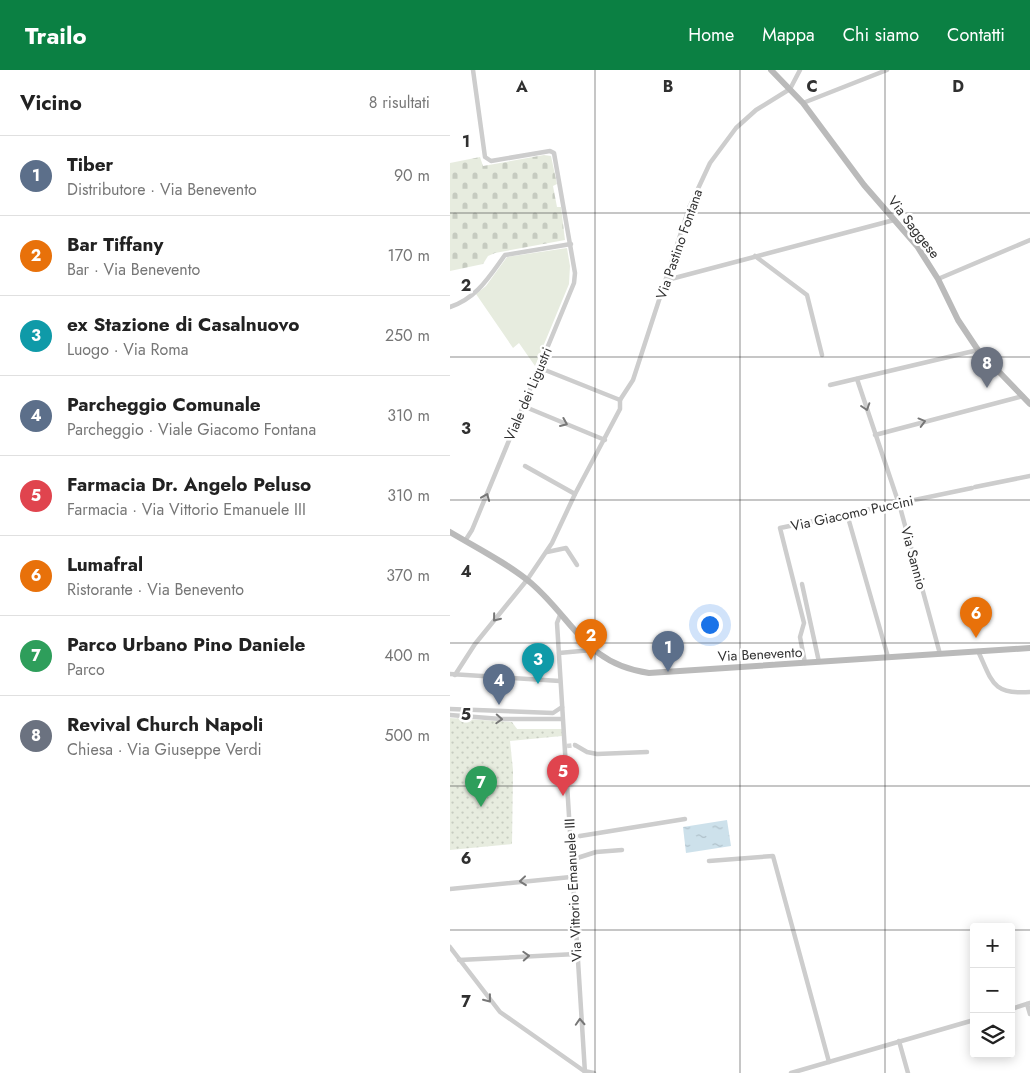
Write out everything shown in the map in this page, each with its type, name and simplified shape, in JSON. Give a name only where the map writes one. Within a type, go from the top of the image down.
[{"type":"main road","name":"Via Saggese","points":[[771,70],[803,103],[864,185],[917,246],[938,279],[958,320],[978,350],[1030,404]]},
{"type":"main road","name":"Via Benevento","points":[[450,532],[527,580],[592,650],[618,665],[649,673],[1030,648]]},
{"type":"street","name":"Viale dei Ligustri","points":[[465,541],[472,530],[540,368],[574,283],[575,273],[552,151],[491,161],[484,157],[473,70]]},
{"type":"street","points":[[790,90],[800,70]]},
{"type":"street","points":[[803,103],[887,70]]},
{"type":"street","name":"Via Pastino Fontana","points":[[452,674],[527,580],[546,552],[620,409],[620,400],[633,380],[689,208],[710,163],[736,128],[756,110],[790,90]]},
{"type":"street","points":[[667,280],[894,220]]},
{"type":"street","points":[[938,279],[1030,240]]},
{"type":"street","points":[[450,307],[482,287],[505,255],[571,244]]},
{"type":"street","points":[[755,256],[807,294],[822,355]]},
{"type":"street","points":[[830,386],[978,350]]},
{"type":"street","points":[[540,368],[620,400]]},
{"type":"street","name":"Via Sannio","points":[[857,379],[898,503],[940,654]]},
{"type":"street","points":[[875,435],[1022,396]]},
{"type":"street","points":[[523,406],[604,440]]},
{"type":"street","points":[[524,466],[575,494]]},
{"type":"street","name":"Via Giacomo Puccini","points":[[805,663],[800,637],[804,623],[780,528],[1030,476]]},
{"type":"street","points":[[847,514],[888,657]]},
{"type":"street","points":[[546,552],[566,548],[577,565]]},
{"type":"street","points":[[802,584],[819,662]]},
{"type":"street","name":"Via Vittorio Emanuele III","points":[[560,615],[557,623],[558,653],[562,719],[566,746],[582,1072]]},
{"type":"street","points":[[558,653],[592,650]]},
{"type":"street","points":[[978,651],[993,683],[1002,691],[1030,692]]},
{"type":"street","points":[[452,674],[560,680]]},
{"type":"street","points":[[450,709],[553,713],[562,707]]},
{"type":"street","points":[[450,715],[501,719],[562,719]]},
{"type":"street","points":[[575,745],[588,752],[597,754],[646,752]]},
{"type":"street","points":[[580,836],[685,819]]},
{"type":"street","points":[[572,860],[596,852],[622,850]]},
{"type":"street","points":[[710,861],[773,856],[830,1062]]},
{"type":"street","points":[[450,889],[571,877]]},
{"type":"street","points":[[450,948],[487,998],[505,1016],[582,1072],[594,1073]]},
{"type":"street","points":[[459,960],[576,954]]},
{"type":"street","points":[[1015,1008],[1029,1004],[1030,1014]]},
{"type":"street","points":[[791,1073],[970,1021]]},
{"type":"street","points":[[899,1041],[908,1073]]},
{"type":"green space","points":[[544,155],[551,156],[557,184],[553,186],[557,207],[561,207],[565,240],[495,253],[488,256],[483,264],[450,271],[450,163],[480,157],[483,166]]},
{"type":"green space","points":[[567,248],[570,266],[569,284],[535,366],[519,343],[513,348],[476,294],[486,286],[507,257]]},
{"type":"green space","points":[[450,718],[512,722],[517,729],[562,729],[562,736],[510,741],[513,770],[512,844],[450,850]]},
{"type":"water","points":[[727,820],[731,846],[686,853],[683,827]]},
{"type":"tunnel","points":[[567,746],[575,745]]},
{"type":"tunnel","points":[[573,837],[580,836]]},
{"type":"place","name":"Revival Church Napoli","points":[[987,388]]},
{"type":"place","name":"Lumafral","points":[[976,638]]},
{"type":"place","name":"Bar Tiffany","points":[[591,660]]},
{"type":"place","name":"Tiber","points":[[668,672]]},
{"type":"place","name":"ex Stazione di Casalnuovo","points":[[538,684]]},
{"type":"place","name":"Parcheggio Comunale","points":[[499,705]]},
{"type":"place","name":"Farmacia Dr. Angelo Peluso","points":[[563,796]]},
{"type":"place","name":"Parco Urbano Pino Daniele","points":[[481,807]]}]
